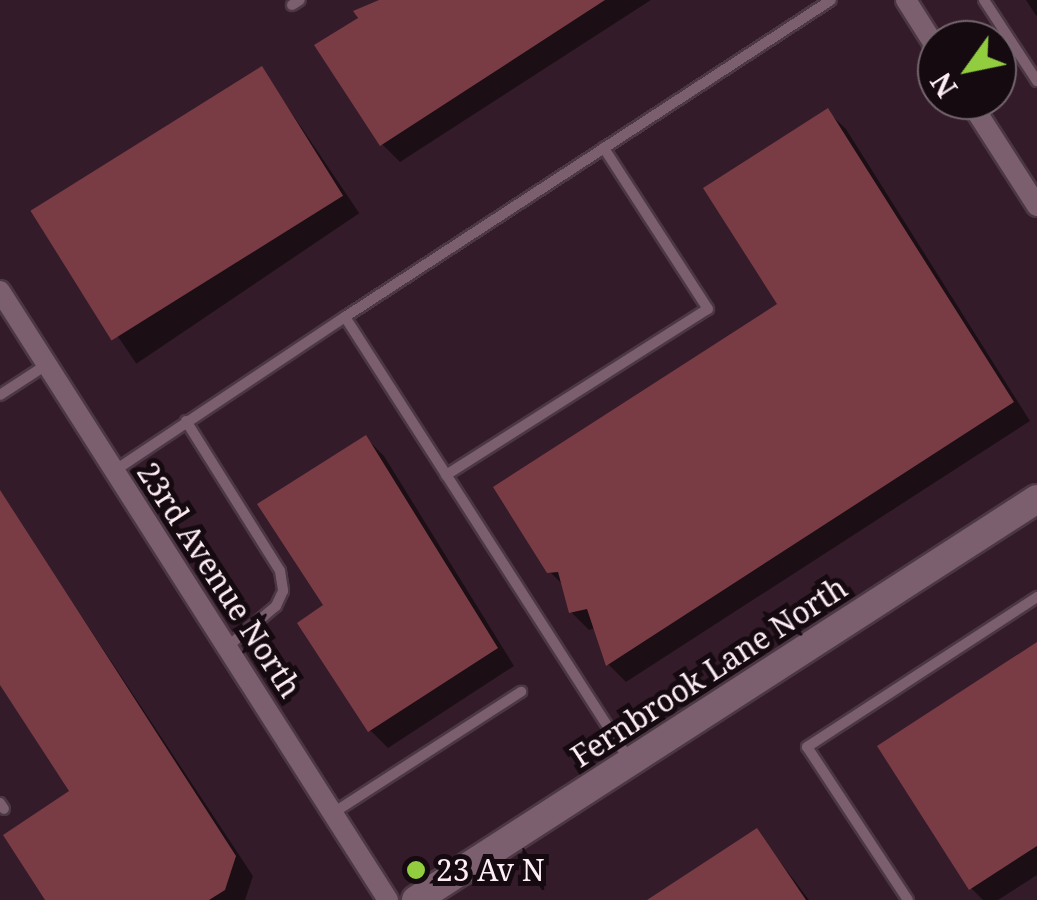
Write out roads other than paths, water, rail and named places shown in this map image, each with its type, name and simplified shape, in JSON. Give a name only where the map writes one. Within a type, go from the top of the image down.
[{"type":"street","points":[[983,120],[1037,206]]},
{"type":"street","name":"23rd Avenue North","points":[[0,291],[388,900]]},
{"type":"street","name":"Fernbrook Lane North","points":[[416,900],[1037,498]]},
{"type":"lane","points":[[114,471],[831,0]]},
{"type":"lane","points":[[984,0],[1037,81]]},
{"type":"lane","points":[[446,474],[708,308],[604,148]]},
{"type":"lane","points":[[345,317],[631,761]]},
{"type":"lane","points":[[0,395],[46,365]]},
{"type":"lane","points":[[186,421],[280,570],[276,606],[226,648]]},
{"type":"lane","points":[[908,900],[807,746],[1037,597]]},
{"type":"lane","points":[[332,813],[521,692]]},
{"type":"place","name":"23 Av N","points":[[416,870]]}]
